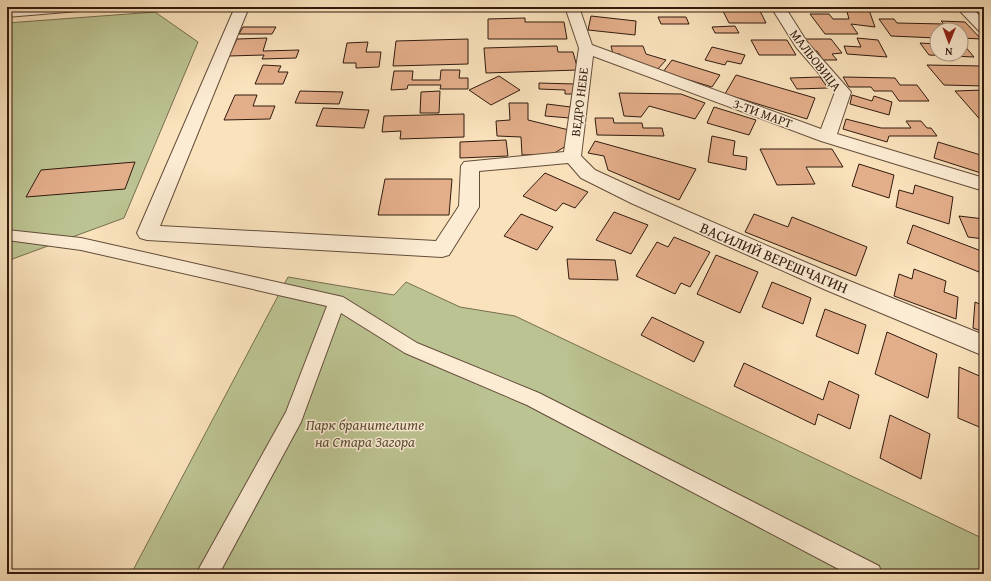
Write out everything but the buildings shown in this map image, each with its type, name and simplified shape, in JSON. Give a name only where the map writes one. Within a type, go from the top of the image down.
[{"type":"street","points":[[7,12],[78,7],[138,7]]},
{"type":"street","points":[[242,7],[147,233],[442,249],[469,207],[470,166],[572,157]]},
{"type":"street","points":[[572,7],[586,48]]},
{"type":"street","name":"МАЛЬОВИЦА","points":[[778,7],[801,44],[843,92],[827,137]]},
{"type":"street","points":[[963,7],[984,28]]},
{"type":"street","name":"ВЕДРО НЕБЕ","points":[[572,157],[586,48]]},
{"type":"street","name":"3-ТИ МАРТ","points":[[586,48],[827,137],[984,185]]},
{"type":"street","name":"ВАСИЛИЙ ВЕРЕШЧАГИН","points":[[572,157],[588,174],[638,198],[834,284],[984,346]]},
{"type":"lane","points":[[7,235],[82,244],[337,302],[411,348],[533,399],[871,574]]},
{"type":"lane","points":[[206,574],[294,416],[337,302]]},
{"type":"green space","points":[[155,12],[198,42],[124,218],[7,261],[7,23]]},
{"type":"green space","name":"Парк бранителите на Стара Загора","points":[[288,277],[394,295],[406,282],[460,307],[515,316],[984,539],[984,574],[131,574]]}]
